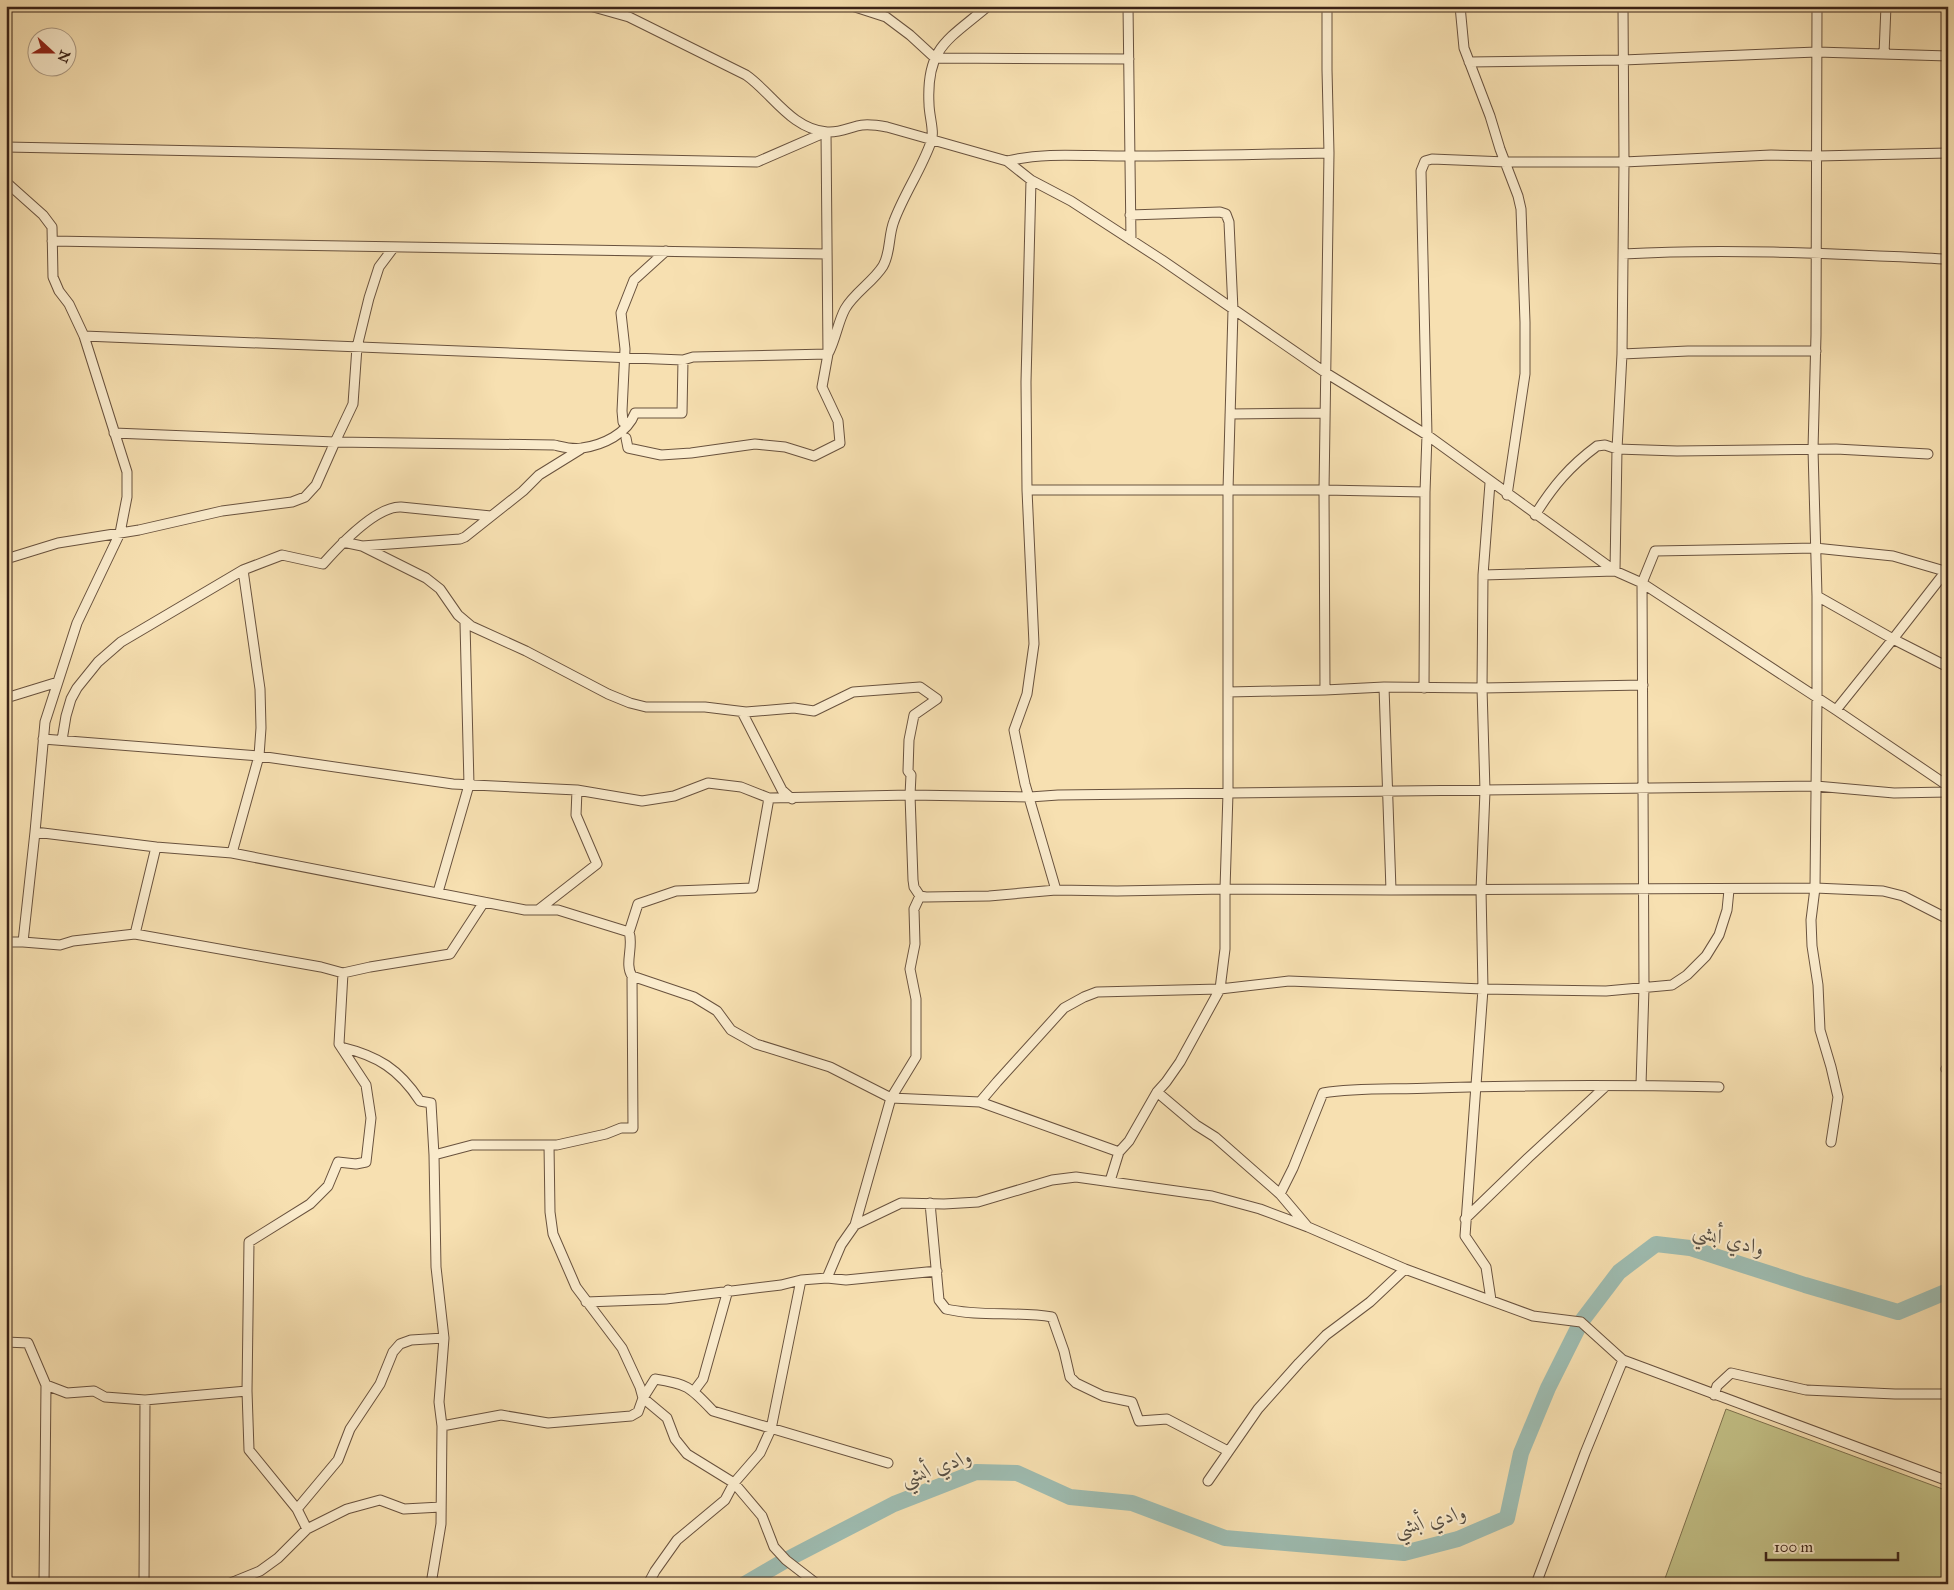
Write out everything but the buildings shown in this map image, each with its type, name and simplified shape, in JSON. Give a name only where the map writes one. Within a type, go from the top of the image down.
[{"type":"street","points":[[590,6],[629,17],[746,75],[755,81],[782,110],[812,128],[826,132],[844,131],[857,125],[869,124],[887,127],[1007,161],[1031,180],[1071,201],[1326,373],[1427,436],[1615,572],[1642,583],[1817,697],[1948,786]]},
{"type":"street","points":[[852,6],[886,17],[910,35],[935,58],[1129,59]]},
{"type":"street","points":[[626,438],[628,448],[661,454],[692,453],[755,444],[785,447],[814,456],[840,443],[838,421],[822,387],[828,354],[846,306],[883,265],[890,245],[892,226],[901,202],[920,170],[932,140],[928,91],[930,68],[939,49],[957,30],[988,6]]},
{"type":"street","points":[[1128,6],[1131,240]]},
{"type":"street","points":[[1325,690],[1324,490],[1329,153],[1326,70],[1327,6]]},
{"type":"street","points":[[1460,6],[1462,34],[1469,62],[1479,84],[1521,209],[1526,349],[1524,382],[1507,495]]},
{"type":"street","points":[[1615,572],[1617,449],[1622,354],[1624,162],[1622,6]]},
{"type":"street","points":[[1817,6],[1818,156],[1813,449],[1817,596],[1817,697],[1815,888],[1810,920],[1818,985],[1820,1030],[1832,1067],[1838,1097],[1831,1142]]},
{"type":"street","points":[[1884,54],[1886,6]]},
{"type":"street","points":[[1469,62],[1623,60],[1817,52],[1948,56]]},
{"type":"street","points":[[6,147],[757,162],[826,132]]},
{"type":"street","points":[[826,132],[828,354]]},
{"type":"street","points":[[1007,161],[1030,156],[1329,153]]},
{"type":"street","points":[[1424,688],[1427,436],[1421,171],[1425,162],[1432,159],[1506,162],[1624,162],[1772,155],[1818,156],[1948,153]]},
{"type":"street","points":[[1031,180],[1026,382],[1027,490],[1034,644],[1027,694],[1014,730],[1025,784],[1056,890]]},
{"type":"street","points":[[6,182],[44,215],[52,227],[53,278],[59,292],[69,304],[84,336],[127,472],[127,497],[120,533],[77,624],[45,722],[23,942]]},
{"type":"street","points":[[1110,1181],[1118,1152],[1129,1142],[1157,1092],[1180,1062],[1220,989],[1225,949],[1228,793],[1228,490],[1233,310],[1229,222],[1226,214],[1220,212],[1130,215]]},
{"type":"street","points":[[52,241],[827,254]]},
{"type":"street","points":[[6,559],[58,543],[120,533],[222,511],[292,502],[305,497],[316,485],[353,404],[357,347],[369,298],[379,267],[394,246]]},
{"type":"street","points":[[623,422],[625,357],[621,313],[634,280],[666,251]]},
{"type":"street","points":[[1623,254],[1669,251],[1948,259]]},
{"type":"street","points":[[84,336],[682,360],[693,357],[828,354]]},
{"type":"street","points":[[1622,354],[1688,351],[1816,351]]},
{"type":"street","points":[[362,546],[460,539],[465,537],[523,491],[539,475],[581,449],[618,436],[626,429],[636,413],[682,413],[682,360]]},
{"type":"street","points":[[1230,414],[1325,413]]},
{"type":"street","points":[[114,434],[334,442],[554,445],[581,449]]},
{"type":"street","points":[[1535,515],[1550,491],[1581,458],[1596,446],[1617,449],[1677,451],[1836,449],[1928,454]]},
{"type":"street","points":[[1490,483],[1483,575],[1482,688],[1485,790],[1481,890],[1483,989],[1465,1236],[1486,1267],[1491,1300]]},
{"type":"street","points":[[1027,490],[1425,492]]},
{"type":"street","points":[[62,740],[71,699],[77,688],[98,662],[121,642],[244,570],[282,555],[323,564],[343,542],[387,508],[490,516]]},
{"type":"street","points":[[343,542],[362,546],[426,578],[440,589],[466,623],[526,651],[608,694],[630,703],[646,707],[704,707],[742,712],[794,708],[814,711],[853,692],[920,687],[938,699],[914,715],[908,748],[908,771],[911,774],[913,880],[914,887],[920,896]]},
{"type":"street","points":[[1641,1085],[1644,988],[1642,888],[1642,583],[1655,551],[1815,548],[1893,556],[1947,572],[1836,710]]},
{"type":"street","points":[[232,854],[258,756],[261,728],[260,688],[244,570]]},
{"type":"street","points":[[1483,575],[1615,572]]},
{"type":"street","points":[[1817,596],[1948,666]]},
{"type":"street","points":[[438,892],[469,785],[466,623]]},
{"type":"street","points":[[6,698],[58,682]]},
{"type":"street","points":[[1228,692],[1384,687],[1482,688],[1643,685]]},
{"type":"street","points":[[1384,687],[1391,890]]},
{"type":"street","points":[[742,712],[782,790],[792,799]]},
{"type":"street","points":[[43,739],[258,756],[469,785],[577,790],[642,801],[674,796],[708,783],[741,787],[769,798],[792,799],[910,795],[1030,797],[1058,795],[1816,786],[1894,793],[1948,792]]},
{"type":"street","points":[[538,910],[597,864],[576,815],[577,790]]},
{"type":"street","points":[[434,1155],[472,1145],[548,1146],[606,1134],[621,1128],[633,1128],[632,976],[629,970],[631,938],[629,932],[638,904],[676,891],[753,888],[769,798]]},
{"type":"street","points":[[35,832],[232,854],[525,910],[558,910],[629,932]]},
{"type":"street","points":[[135,934],[156,847]]},
{"type":"street","points":[[920,896],[990,896],[1056,890],[1642,888],[1729,890],[1815,888],[1883,892],[1903,896],[1948,920]]},
{"type":"street","points":[[980,1102],[1064,1008],[1097,992],[1220,989],[1289,981],[1483,989],[1606,991],[1672,985],[1687,975],[1706,956],[1719,935],[1729,890]]},
{"type":"street","points":[[827,1278],[841,1245],[854,1226],[891,1098],[916,1057],[916,999],[910,969],[915,944],[914,909],[920,896]]},
{"type":"street","points":[[6,942],[60,945],[73,941],[135,934],[343,973],[450,954],[484,902]]},
{"type":"street","points":[[307,1529],[297,1508],[249,1450],[247,1392],[249,1242],[275,1224],[287,1220],[310,1204],[328,1186],[338,1162],[356,1164],[366,1162],[370,1118],[366,1085],[341,1047],[338,1036],[343,973]]},
{"type":"street","points":[[632,976],[694,998],[717,1011],[732,1030],[756,1044],[830,1067],[891,1098],[980,1102],[1118,1152]]},
{"type":"street","points":[[341,1047],[375,1058],[409,1085],[420,1101],[431,1103],[436,1267],[444,1338],[439,1402],[442,1426],[441,1524],[432,1584]]},
{"type":"street","points":[[1280,1194],[1293,1168],[1323,1093],[1351,1090],[1476,1087],[1641,1085],[1719,1087]]},
{"type":"street","points":[[1465,1219],[1606,1086]]},
{"type":"street","points":[[1157,1092],[1196,1125],[1215,1137],[1280,1194],[1308,1227]]},
{"type":"street","points":[[548,1146],[550,1212],[553,1234],[576,1288],[622,1348],[643,1398],[667,1418],[675,1439],[687,1454],[734,1483],[762,1516],[774,1547],[786,1560],[817,1584]]},
{"type":"street","points":[[854,1226],[901,1203],[944,1204],[978,1202],[1052,1180],[1076,1177],[1212,1196],[1260,1209],[1308,1227],[1405,1269],[1533,1316],[1581,1322],[1623,1360],[1948,1481]]},
{"type":"street","points":[[930,1203],[939,1300],[946,1309],[960,1312],[1038,1315],[1052,1318],[1064,1350],[1070,1377],[1076,1383],[1103,1396],[1132,1402],[1139,1421],[1168,1419],[1228,1450]]},
{"type":"street","points":[[1208,1481],[1258,1409],[1319,1342],[1370,1302],[1405,1269]]},
{"type":"street","points":[[586,1302],[666,1299],[781,1285],[801,1280],[827,1278],[846,1280],[937,1271]]},
{"type":"street","points":[[648,1584],[659,1564],[677,1540],[725,1500],[734,1483],[760,1453],[771,1429],[801,1280]]},
{"type":"street","points":[[694,1391],[703,1378],[728,1290]]},
{"type":"street","points":[[297,1508],[338,1460],[350,1429],[380,1384],[393,1352],[400,1344],[411,1340],[444,1338]]},
{"type":"street","points":[[6,1342],[28,1343],[46,1385],[44,1584]]},
{"type":"street","points":[[1536,1584],[1585,1453],[1623,1360]]},
{"type":"street","points":[[1714,1395],[1717,1386],[1731,1373],[1806,1390],[1894,1394],[1948,1394]]},
{"type":"street","points":[[442,1426],[501,1415],[548,1423],[631,1416],[638,1412],[643,1398],[655,1379],[680,1383],[694,1391],[713,1411],[888,1464]]},
{"type":"street","points":[[46,1385],[67,1393],[94,1391],[105,1397],[145,1400],[247,1392]]},
{"type":"street","points":[[144,1584],[145,1400]]},
{"type":"street","points":[[228,1584],[260,1571],[278,1558],[307,1529],[347,1509],[380,1500],[404,1509],[441,1507]]},
{"type":"shaded area","points":[[1726,1409],[1948,1491],[1948,1584],[1663,1584]]},
{"type":"waterway","name":"وادي أبشي","points":[[745,1584],[786,1560],[894,1504],[976,1472],[1017,1473],[1070,1497],[1132,1503],[1225,1538],[1404,1553],[1458,1539],[1507,1518],[1521,1453],[1548,1388],[1581,1322],[1619,1272],[1656,1244],[1690,1248],[1805,1285],[1898,1312],[1948,1291]]}]
